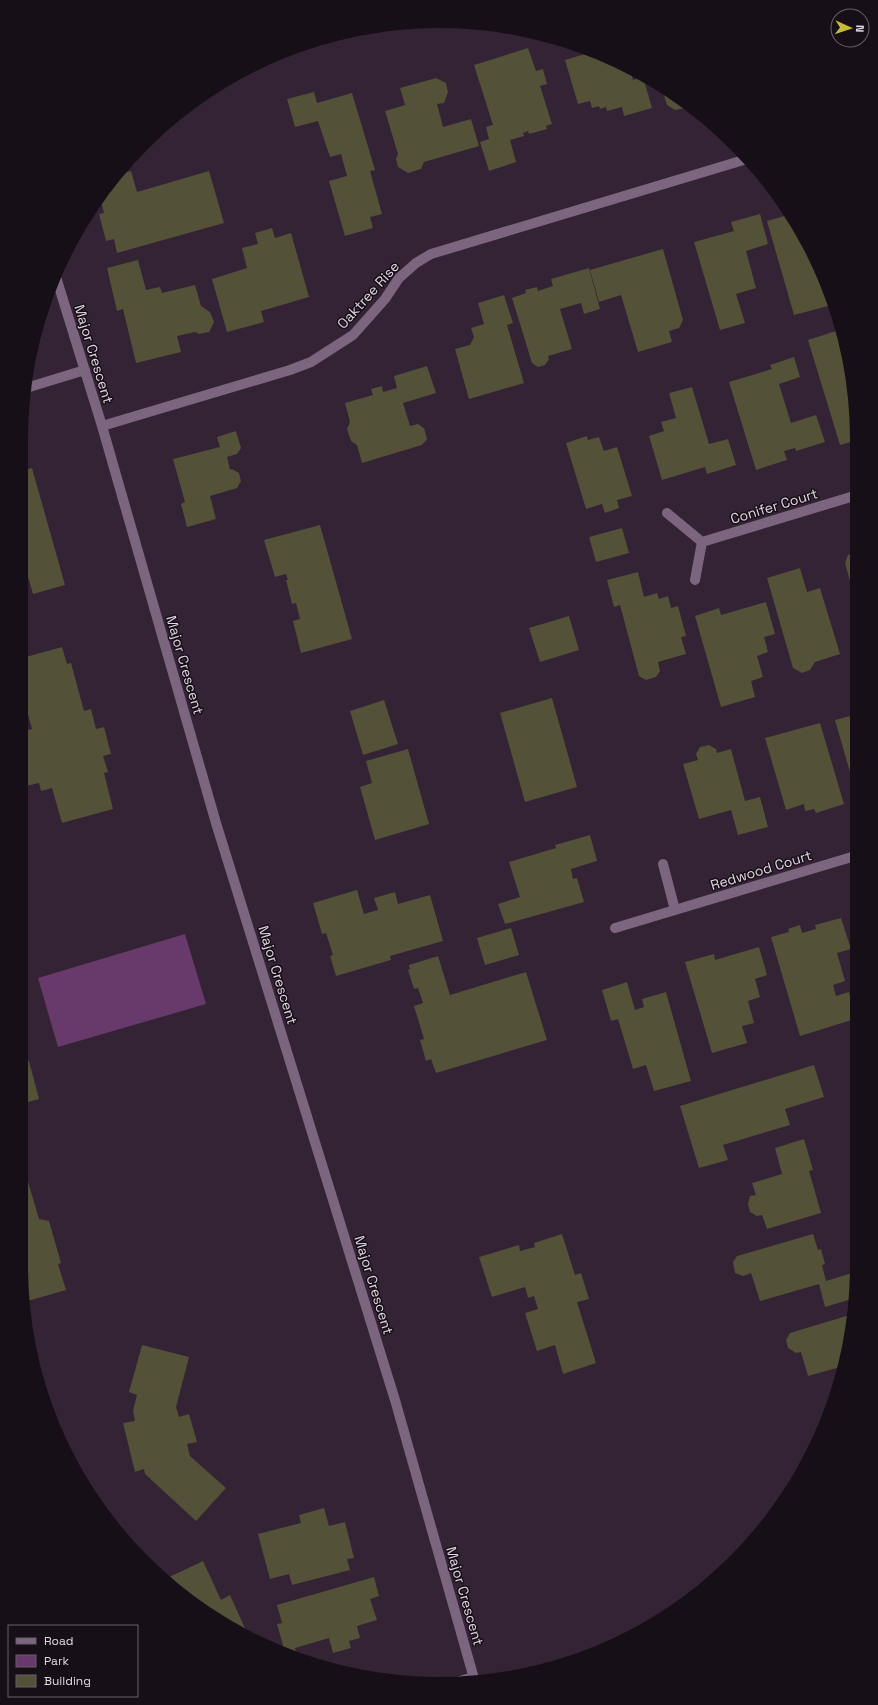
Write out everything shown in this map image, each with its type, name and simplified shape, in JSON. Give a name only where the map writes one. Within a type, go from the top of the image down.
[{"type":"street","name":"Oaktree Rise","points":[[102,426],[290,370],[311,362],[353,335],[386,299],[399,278],[431,254],[741,161]]},
{"type":"street","name":"Major Crescent","points":[[58,284],[102,426],[216,823],[367,1309],[473,1675]]},
{"type":"street","points":[[32,386],[85,370]]},
{"type":"street","name":"Conifer Court","points":[[702,542],[850,497]]},
{"type":"street","points":[[667,513],[702,542],[695,580]]},
{"type":"street","name":"Redwood Court","points":[[615,928],[850,858]]},
{"type":"street","points":[[663,864],[675,910]]},
{"type":"green space","points":[[185,934],[206,1004],[58,1047],[38,978]]},
{"type":"building","points":[[528,48],[536,71],[543,69],[547,84],[540,86],[552,124],[546,126],[547,129],[529,134],[528,131],[523,133],[524,136],[510,140],[516,162],[489,171],[480,142],[489,139],[486,127],[493,125],[474,65]]},
{"type":"building","points":[[584,55],[621,70],[632,76],[633,80],[637,79],[645,84],[652,108],[624,116],[622,107],[607,111],[606,107],[600,109],[599,106],[592,108],[590,101],[578,104],[565,60]]},
{"type":"building","points":[[436,78],[446,83],[448,92],[444,103],[437,104],[443,127],[471,119],[479,146],[424,162],[421,169],[408,173],[398,167],[396,159],[398,154],[385,111],[405,105],[400,88]]},
{"type":"building","points":[[314,92],[317,103],[352,93],[375,170],[370,171],[382,214],[370,217],[373,228],[345,236],[329,181],[347,176],[341,154],[330,157],[318,121],[295,127],[287,99]]},
{"type":"building","points":[[664,95],[683,108],[675,110],[667,105]]},
{"type":"building","points":[[131,171],[137,192],[209,171],[224,223],[117,253],[114,239],[106,241],[99,214],[104,213],[102,204],[127,172]]},
{"type":"building","points":[[760,214],[768,244],[746,251],[756,288],[736,294],[745,323],[720,330],[694,242],[734,231],[731,222]]},
{"type":"building","points":[[784,216],[808,257],[828,306],[794,315],[767,221]]},
{"type":"building","points":[[272,228],[275,238],[291,233],[309,297],[261,311],[264,322],[227,332],[212,279],[247,268],[242,248],[258,244],[255,233]]},
{"type":"building","points":[[663,249],[683,320],[679,328],[669,331],[672,342],[638,352],[621,295],[599,302],[590,270]]},
{"type":"building","points":[[138,260],[146,290],[160,287],[162,293],[195,285],[201,306],[210,312],[214,322],[209,332],[199,334],[195,332],[177,336],[181,352],[136,363],[123,309],[117,311],[107,268]]},
{"type":"building","points":[[589,268],[600,309],[584,314],[581,303],[560,309],[572,349],[548,356],[549,359],[545,365],[538,367],[532,363],[512,298],[526,293],[525,290],[537,287],[538,291],[553,286],[551,279]]},
{"type":"building","points":[[504,295],[513,323],[507,325],[524,383],[469,399],[455,349],[470,345],[474,337],[471,328],[484,324],[478,303]]},
{"type":"building","points":[[835,331],[846,385],[850,442],[840,445],[808,340]]},
{"type":"building","points":[[794,357],[800,377],[779,384],[791,423],[816,415],[825,442],[796,451],[795,448],[784,451],[787,460],[756,470],[729,382],[772,369],[770,365]]},
{"type":"building","points":[[427,366],[436,393],[403,403],[410,426],[418,424],[424,428],[427,439],[422,445],[362,463],[357,445],[351,441],[347,429],[350,422],[345,403],[373,395],[371,389],[382,386],[383,392],[397,388],[394,376]]},
{"type":"building","points":[[692,387],[709,444],[728,439],[736,465],[707,474],[705,467],[662,480],[649,436],[664,431],[661,422],[676,418],[669,393]]},
{"type":"building","points":[[236,431],[241,448],[237,454],[227,457],[230,470],[232,469],[239,473],[241,481],[237,488],[210,496],[216,519],[187,527],[181,504],[185,502],[173,459],[220,447],[217,437]]},
{"type":"building","points":[[587,436],[588,440],[599,437],[604,451],[617,447],[632,496],[617,500],[619,508],[605,513],[602,504],[586,509],[566,443]]},
{"type":"building","points":[[32,468],[65,585],[33,594],[28,577],[28,469]]},
{"type":"building","points":[[320,525],[352,639],[301,653],[293,621],[300,619],[296,603],[292,604],[286,574],[275,577],[264,540]]},
{"type":"building","points":[[622,528],[629,553],[596,562],[589,537]]},
{"type":"building","points":[[850,554],[850,581],[845,563],[848,555]]},
{"type":"building","points":[[800,568],[807,592],[820,588],[840,654],[815,662],[810,670],[802,673],[793,668],[767,578]]},
{"type":"building","points":[[638,572],[644,597],[657,593],[659,599],[668,596],[671,608],[678,606],[686,636],[681,637],[686,654],[658,662],[660,671],[656,677],[646,680],[639,676],[620,605],[614,607],[607,580]]},
{"type":"building","points":[[766,602],[775,634],[764,637],[768,652],[757,656],[763,677],[751,681],[755,697],[721,707],[695,616],[719,608],[721,615]]},
{"type":"building","points":[[569,616],[579,650],[540,662],[529,628]]},
{"type":"building","points":[[62,647],[67,664],[71,663],[84,711],[91,709],[96,729],[104,727],[111,754],[103,756],[108,772],[104,773],[113,809],[62,823],[52,788],[41,791],[39,783],[28,785],[28,730],[32,729],[28,714],[28,656]]},
{"type":"building","points":[[552,698],[577,787],[525,802],[500,713]]},
{"type":"building","points":[[384,700],[398,744],[363,755],[350,711]]},
{"type":"building","points":[[850,716],[850,772],[835,720]]},
{"type":"building","points":[[820,723],[844,804],[816,813],[814,809],[805,811],[804,804],[786,810],[765,738]]},
{"type":"building","points":[[709,745],[716,749],[717,753],[731,749],[745,801],[760,797],[768,827],[738,835],[731,810],[699,819],[683,764],[698,760],[696,754],[700,747]]},
{"type":"building","points":[[408,749],[429,824],[375,840],[360,787],[372,783],[366,761]]},
{"type":"building","points":[[590,835],[597,861],[571,869],[573,879],[577,878],[584,902],[505,924],[498,904],[520,897],[509,862],[556,848],[555,845]]},
{"type":"building","points":[[357,890],[364,914],[378,910],[374,898],[395,892],[398,904],[430,895],[443,941],[390,956],[391,960],[336,976],[330,956],[333,955],[326,933],[322,934],[313,903]]},
{"type":"building","points":[[841,918],[850,949],[837,953],[845,981],[833,985],[836,996],[849,992],[850,1021],[800,1036],[771,937],[789,932],[788,929],[800,925],[802,933],[816,929],[815,925]]},
{"type":"building","points":[[511,928],[519,955],[485,965],[477,938]]},
{"type":"building","points":[[759,947],[767,975],[755,979],[760,997],[748,1001],[754,1023],[742,1026],[747,1043],[712,1053],[685,962],[714,954],[715,960]]},
{"type":"building","points":[[438,956],[450,995],[526,972],[547,1040],[436,1073],[431,1059],[426,1061],[420,1040],[424,1039],[414,1006],[423,1003],[418,988],[414,989],[408,970],[410,969],[409,965]]},
{"type":"building","points":[[627,982],[635,1010],[644,1007],[642,999],[666,992],[691,1081],[654,1091],[646,1065],[633,1069],[618,1019],[611,1021],[602,990]]},
{"type":"building","points":[[28,1061],[39,1099],[28,1102]]},
{"type":"building","points":[[814,1065],[824,1097],[785,1109],[790,1125],[723,1145],[728,1160],[699,1168],[680,1106]]},
{"type":"building","points":[[804,1139],[813,1170],[809,1171],[821,1213],[767,1229],[762,1215],[757,1216],[750,1212],[748,1204],[750,1196],[756,1195],[752,1183],[782,1174],[775,1148]]},
{"type":"building","points":[[28,1182],[39,1219],[49,1221],[61,1263],[58,1264],[66,1290],[30,1300],[28,1266]]},
{"type":"building","points":[[562,1234],[575,1275],[581,1273],[589,1299],[577,1302],[596,1363],[563,1374],[555,1345],[537,1351],[525,1313],[538,1309],[534,1296],[528,1298],[525,1287],[492,1297],[479,1257],[519,1245],[520,1251],[535,1247],[534,1243]]},
{"type":"building","points":[[813,1234],[818,1250],[821,1249],[825,1264],[822,1265],[826,1281],[850,1274],[848,1300],[825,1307],[819,1284],[760,1301],[751,1273],[743,1276],[735,1273],[733,1262],[737,1256]]},
{"type":"building","points":[[846,1316],[837,1368],[808,1376],[801,1352],[796,1353],[788,1348],[786,1340],[790,1333]]},
{"type":"building","points":[[142,1345],[189,1357],[176,1407],[179,1417],[189,1414],[197,1442],[187,1444],[190,1456],[226,1488],[196,1521],[145,1474],[144,1469],[135,1472],[123,1423],[135,1421],[133,1411],[137,1395],[129,1392]]},
{"type":"building","points":[[324,1508],[329,1526],[345,1522],[354,1558],[347,1559],[350,1570],[292,1585],[289,1574],[270,1579],[258,1534],[301,1523],[299,1515]]},
{"type":"building","points":[[203,1561],[221,1600],[230,1595],[245,1629],[211,1608],[170,1577]]},
{"type":"building","points":[[374,1577],[379,1596],[370,1599],[377,1620],[357,1626],[360,1638],[349,1641],[351,1648],[333,1653],[329,1638],[295,1648],[296,1651],[283,1646],[277,1624],[282,1623],[277,1605]]}]
